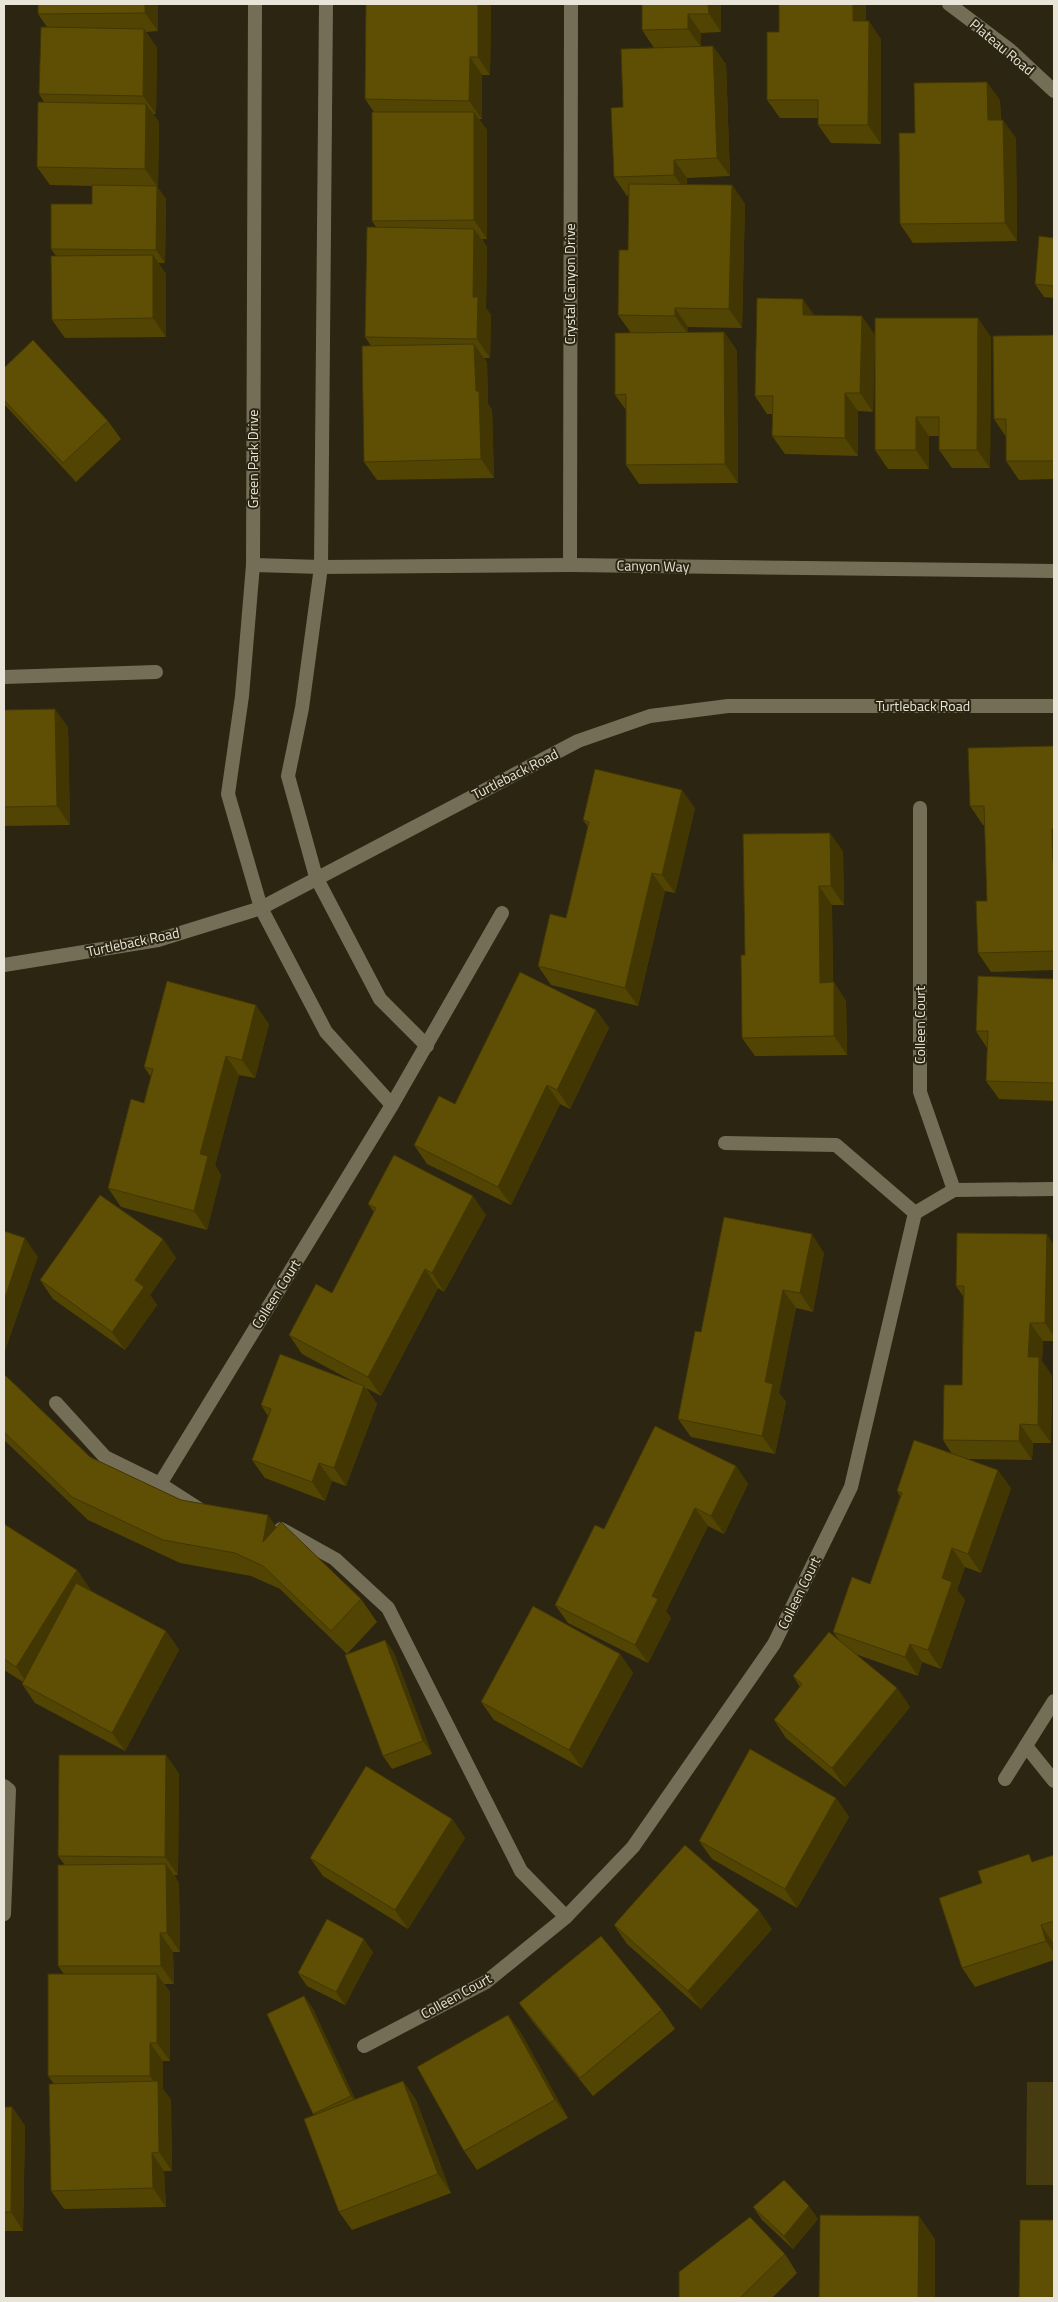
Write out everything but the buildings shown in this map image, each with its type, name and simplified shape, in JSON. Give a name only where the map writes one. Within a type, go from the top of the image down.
[{"type":"street","name":"Green Park Drive","points":[[255,4],[253,565],[242,696],[228,794],[261,908]]},
{"type":"street","points":[[326,4],[321,567],[302,708],[288,776],[316,878],[380,999],[427,1046]]},
{"type":"street","name":"Crystal Canyon Drive","points":[[570,565],[571,4]]},
{"type":"street","name":"Plateau Road","points":[[949,4],[1010,50],[1054,92]]},
{"type":"street","name":"Canyon Way","points":[[253,565],[321,567],[570,565],[1054,571]]},
{"type":"street","points":[[4,676],[156,672]]},
{"type":"street","name":"Turtleback Road","points":[[4,965],[158,940],[261,908],[578,742],[650,716],[728,706],[1054,706]]},
{"type":"street","name":"Colleen Court","points":[[920,808],[920,1092],[954,1190]]},
{"type":"street","points":[[261,908],[326,1032],[392,1105]]},
{"type":"street","name":"Colleen Court","points":[[160,1484],[392,1105],[502,913]]},
{"type":"street","points":[[725,1143],[836,1144],[914,1212],[954,1190],[1054,1189]]},
{"type":"street","name":"Colleen Court","points":[[364,2046],[486,1982],[566,1917],[633,1847],[774,1644],[851,1488],[914,1212]]},
{"type":"street","points":[[56,1403],[105,1457],[160,1484],[206,1514],[216,1516]]},
{"type":"street","points":[[272,1527],[282,1529],[335,1559],[388,1608],[521,1871],[566,1917]]},
{"type":"street","points":[[1005,1779],[1054,1701]]},
{"type":"street","points":[[1026,1746],[1054,1781]]},
{"type":"street","points":[[4,1786],[9,1790],[4,1914]]},
{"type":"shaded area","points":[[1027,2082],[1054,2082],[1054,2185],[1026,2185]]}]
